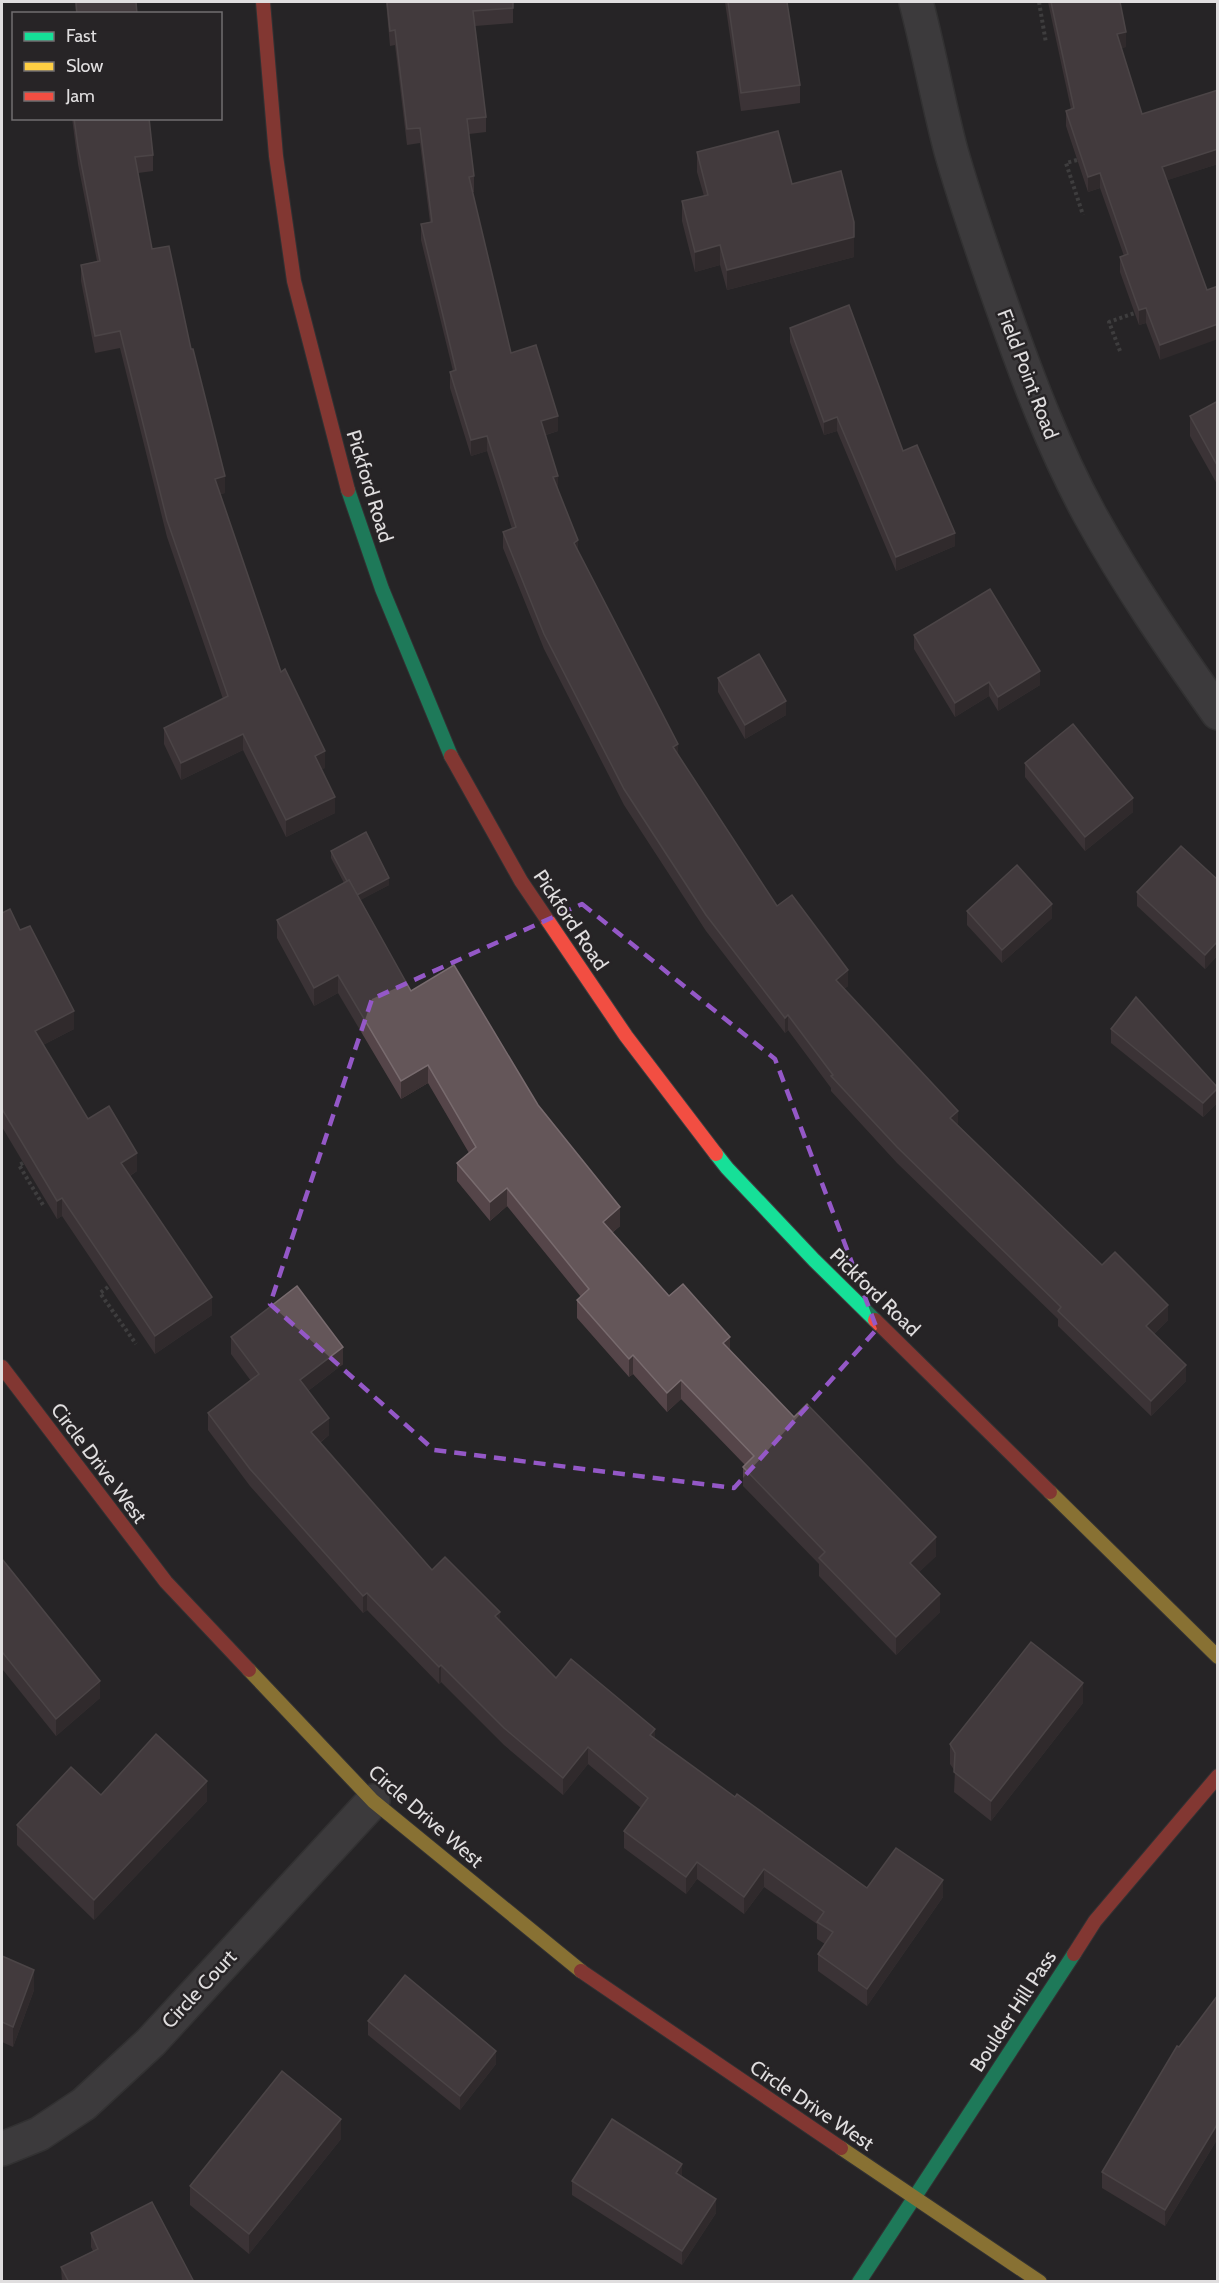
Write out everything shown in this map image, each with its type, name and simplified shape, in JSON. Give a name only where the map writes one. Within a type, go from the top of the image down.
[{"type":"street","name":"Pickford Road","points":[[263,2],[276,156],[292,270],[343,475],[382,589],[447,748],[521,882],[626,1036],[727,1168],[814,1260],[1218,1657]]},
{"type":"street","name":"Field Point Road","points":[[916,2],[951,150],[965,196],[1009,324],[1052,438],[1089,514],[1150,617],[1218,712]]},
{"type":"street","name":"Circle Drive West","points":[[2,1367],[166,1582],[373,1801],[588,1977],[1040,2282]]},
{"type":"street","name":"Boulder Hill Pass","points":[[859,2282],[1095,1921],[1218,1776]]},
{"type":"street","name":"Circle Court","points":[[2,2149],[39,2134],[84,2104],[151,2042],[373,1801]]},
{"type":"path","points":[[1039,2],[1046,43]]},
{"type":"path","points":[[1077,160],[1066,163],[1083,215]]},
{"type":"path","points":[[1120,351],[1110,322],[1135,313]]},
{"type":"path","points":[[23,1163],[19,1165],[43,1205]]},
{"type":"path","points":[[108,1287],[100,1293],[136,1344]]},
{"type":"highlighted area","points":[[582,904],[775,1059],[877,1329],[734,1488],[434,1450],[270,1304],[372,999]]},
{"type":"building","points":[[76,2],[136,2],[137,12],[77,12]]},
{"type":"building","points":[[387,2],[513,2],[513,8],[473,11],[486,117],[467,119],[474,176],[469,177],[511,353],[536,345],[558,416],[541,421],[558,476],[553,477],[578,540],[574,543],[678,744],[673,747],[777,906],[792,895],[848,970],[836,980],[958,1111],[950,1118],[1102,1265],[1115,1252],[1168,1305],[1146,1326],[1186,1365],[1151,1401],[1058,1311],[1061,1307],[897,1147],[831,1076],[833,1075],[788,1015],[785,1018],[706,915],[624,789],[544,634],[503,532],[516,527],[487,436],[471,440],[450,372],[456,370],[421,224],[432,222],[420,128],[407,129],[395,30],[390,31]]},
{"type":"building","points":[[728,2],[787,2],[800,85],[741,93]]},
{"type":"building","points":[[1051,2],[1120,2],[1126,32],[1117,34],[1142,114],[1218,90],[1218,149],[1162,167],[1207,290],[1218,286],[1218,324],[1160,345],[1146,308],[1139,310],[1120,257],[1128,254],[1100,173],[1088,177],[1066,111],[1074,108]]},
{"type":"building","points":[[74,120],[149,120],[153,155],[135,157],[152,249],[169,246],[191,349],[193,349],[225,476],[215,479],[281,672],[285,669],[325,751],[315,756],[335,797],[286,820],[243,734],[181,763],[164,728],[228,696],[167,520],[120,331],[95,336],[81,265],[100,261]]},
{"type":"building","points":[[778,131],[792,184],[841,171],[854,222],[854,237],[727,270],[720,245],[695,252],[682,201],[708,195],[697,152]]},
{"type":"building","points":[[849,305],[903,451],[917,445],[955,533],[896,557],[837,417],[824,422],[790,328]]},
{"type":"building","points":[[1218,401],[1218,464],[1217,465],[1190,416]]},
{"type":"building","points":[[990,589],[1040,671],[998,697],[989,682],[955,703],[914,635]]},
{"type":"building","points":[[759,654],[786,701],[745,725],[718,678]]},
{"type":"building","points":[[1073,724],[1133,798],[1085,837],[1025,763]]},
{"type":"building","points":[[366,832],[389,878],[357,895],[331,851]]},
{"type":"building","points":[[1181,846],[1218,880],[1218,941],[1205,955],[1137,892]]},
{"type":"building","points":[[1017,865],[1052,904],[1002,950],[967,911]]},
{"type":"building","points":[[349,880],[411,991],[454,965],[538,1105],[620,1207],[603,1222],[669,1296],[683,1284],[730,1337],[723,1343],[794,1417],[807,1404],[936,1537],[910,1563],[940,1594],[896,1637],[819,1558],[825,1552],[743,1467],[754,1456],[681,1380],[667,1393],[633,1355],[629,1359],[577,1300],[589,1289],[507,1188],[490,1202],[457,1163],[476,1147],[428,1065],[401,1081],[338,975],[314,988],[277,920]]},
{"type":"building","points":[[10,909],[20,930],[30,926],[74,1011],[35,1031],[88,1119],[109,1106],[137,1153],[121,1163],[212,1297],[155,1336],[62,1198],[57,1201],[2,1109],[2,913]]},
{"type":"building","points":[[1136,997],[1218,1088],[1203,1103],[1111,1029]]},
{"type":"building","points":[[297,1286],[343,1347],[300,1380],[329,1418],[311,1432],[432,1570],[445,1557],[500,1612],[495,1616],[556,1678],[571,1659],[655,1729],[650,1735],[735,1797],[737,1794],[867,1888],[896,1848],[943,1880],[867,1989],[818,1954],[833,1932],[817,1922],[824,1912],[764,1869],[744,1897],[697,1862],[686,1877],[624,1831],[648,1798],[588,1747],[563,1778],[504,1728],[441,1665],[439,1667],[367,1593],[363,1596],[250,1469],[208,1413],[259,1374],[231,1337]]},
{"type":"building","points":[[2,1559],[100,1681],[56,1719],[2,1654]]},
{"type":"building","points":[[1031,1642],[1083,1683],[991,1801],[954,1772],[955,1753],[950,1744]]},
{"type":"building","points":[[156,1734],[207,1781],[94,1900],[17,1825],[71,1767],[101,1795]]},
{"type":"building","points":[[2,1956],[34,1970],[13,2027],[2,2022]]},
{"type":"building","points":[[405,1975],[496,2051],[460,2096],[368,2021]]},
{"type":"building","points":[[1218,1995],[1218,2123],[1165,2210],[1102,2172],[1177,2046],[1179,2047]]},
{"type":"building","points":[[282,2071],[341,2119],[249,2234],[190,2186]]},
{"type":"building","points":[[612,2119],[682,2164],[676,2173],[716,2199],[682,2251],[572,2181]]},
{"type":"building","points":[[152,2202],[193,2280],[191,2282],[69,2282],[61,2267],[98,2249],[91,2233]]},
{"type":"traffic: fast","points":[[348,490],[382,589],[451,756]]},
{"type":"traffic: fast","points":[[716,1154],[814,1260],[875,1320]]},
{"type":"traffic: fast","points":[[859,2282],[1074,1954]]},
{"type":"traffic: slow","points":[[1050,1492],[1218,1657]]},
{"type":"traffic: slow","points":[[249,1670],[373,1801],[581,1971]]},
{"type":"traffic: slow","points":[[841,2148],[1040,2282]]},
{"type":"traffic: jam","points":[[263,2],[276,156],[294,281],[348,490]]},
{"type":"traffic: jam","points":[[451,756],[521,881],[626,1036],[716,1154]]},
{"type":"traffic: jam","points":[[875,1320],[1050,1492]]},
{"type":"traffic: jam","points":[[2,1367],[166,1582],[249,1670]]},
{"type":"traffic: jam","points":[[1074,1954],[1095,1921],[1218,1776]]},
{"type":"traffic: jam","points":[[581,1971],[841,2148]]}]
